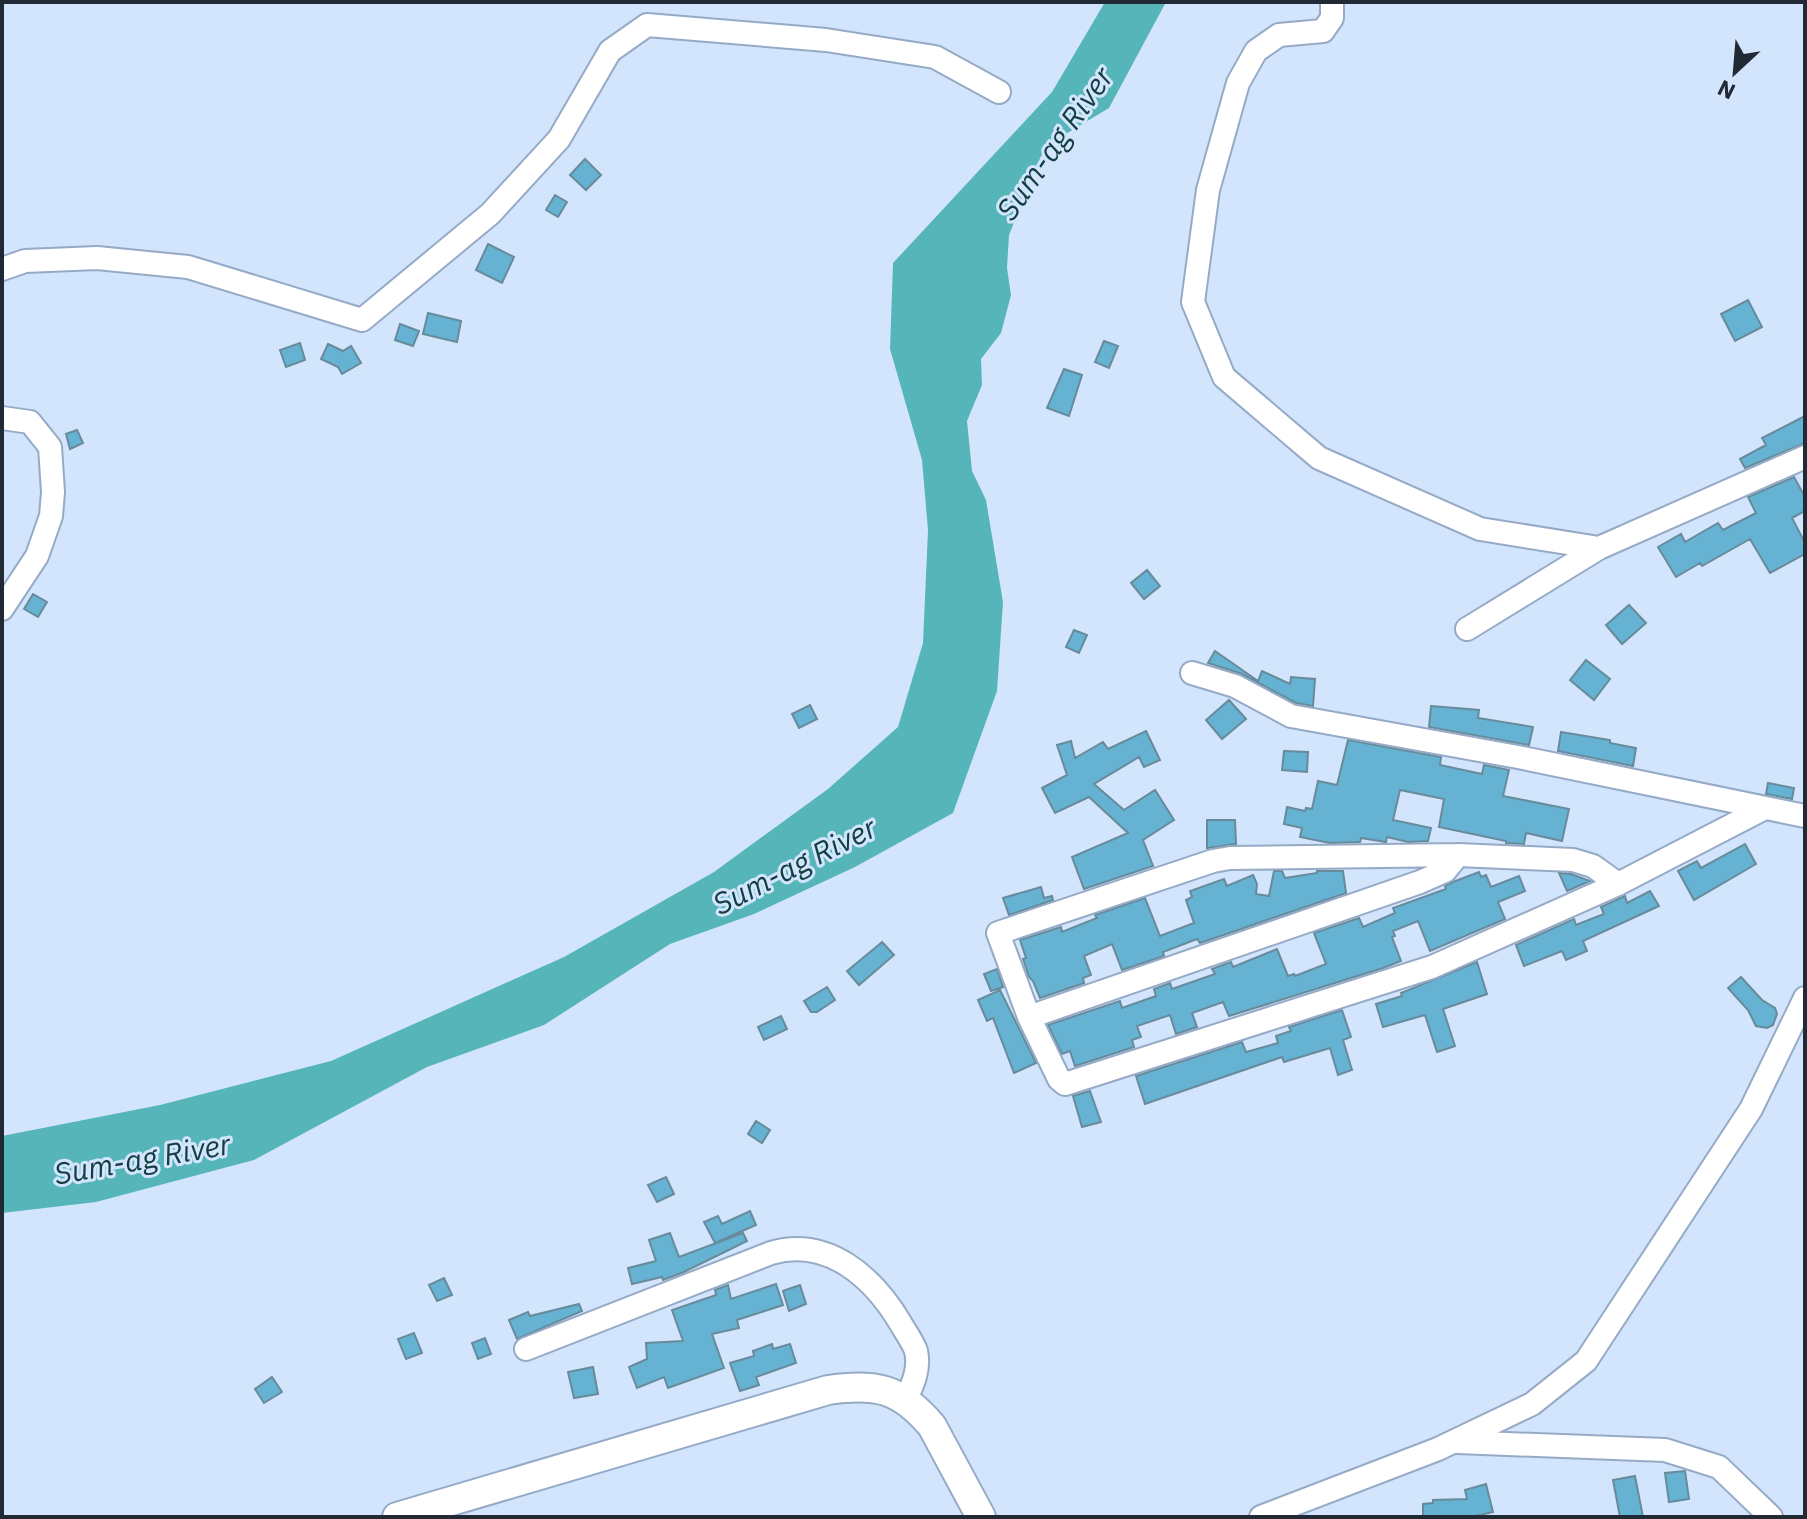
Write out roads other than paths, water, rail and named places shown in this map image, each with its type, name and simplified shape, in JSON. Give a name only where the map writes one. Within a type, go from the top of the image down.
[{"type":"main road","points":[[397,1517],[828,1390],[856,1386],[874,1387],[906,1399],[932,1426],[981,1517]]},
{"type":"street","points":[[1332,2],[1332,18],[1323,31],[1279,35],[1256,51],[1238,83],[1208,190],[1193,302],[1224,377],[1319,458],[1480,529],[1599,548]]},
{"type":"street","points":[[2,269],[25,261],[97,258],[188,267],[362,320],[490,214],[559,139],[610,51],[647,25],[826,40],[935,57],[999,92]]},
{"type":"street","points":[[2,418],[30,422],[50,447],[53,492],[51,516],[41,547],[2,609]]},
{"type":"street","points":[[1467,629],[1599,548],[1805,457]]},
{"type":"street","points":[[1192,673],[1235,686],[1291,716],[1518,757],[1805,816]]},
{"type":"street","points":[[1618,884],[1593,866],[1573,860],[1458,855],[1222,860],[998,933],[1029,1017],[1059,1079],[1065,1084],[1432,967],[1618,884],[1765,808]]},
{"type":"street","points":[[1029,1017],[1420,882],[1445,871],[1458,855]]},
{"type":"street","points":[[1261,1517],[1452,1442],[1532,1404],[1586,1361],[1751,1109],[1805,998]]},
{"type":"street","points":[[526,1349],[771,1253],[797,1248],[820,1252],[847,1264],[871,1283],[893,1310],[916,1350],[915,1378],[906,1399]]},
{"type":"street","points":[[1452,1442],[1665,1450],[1719,1467],[1771,1517]]},
{"type":"water","name":"Sum-ag River","points":[[1105,2],[1166,2],[1109,108],[1064,135],[1041,156],[1009,235],[1007,268],[1011,295],[1001,333],[981,359],[982,385],[967,421],[972,471],[986,500],[1003,602],[997,691],[953,813],[855,867],[754,914],[670,944],[544,1025],[427,1067],[254,1160],[96,1202],[2,1213],[2,1136],[160,1105],[331,1061],[564,957],[714,872],[828,789],[898,727],[923,643],[928,530],[922,460],[890,349],[893,263],[1052,92]]}]
